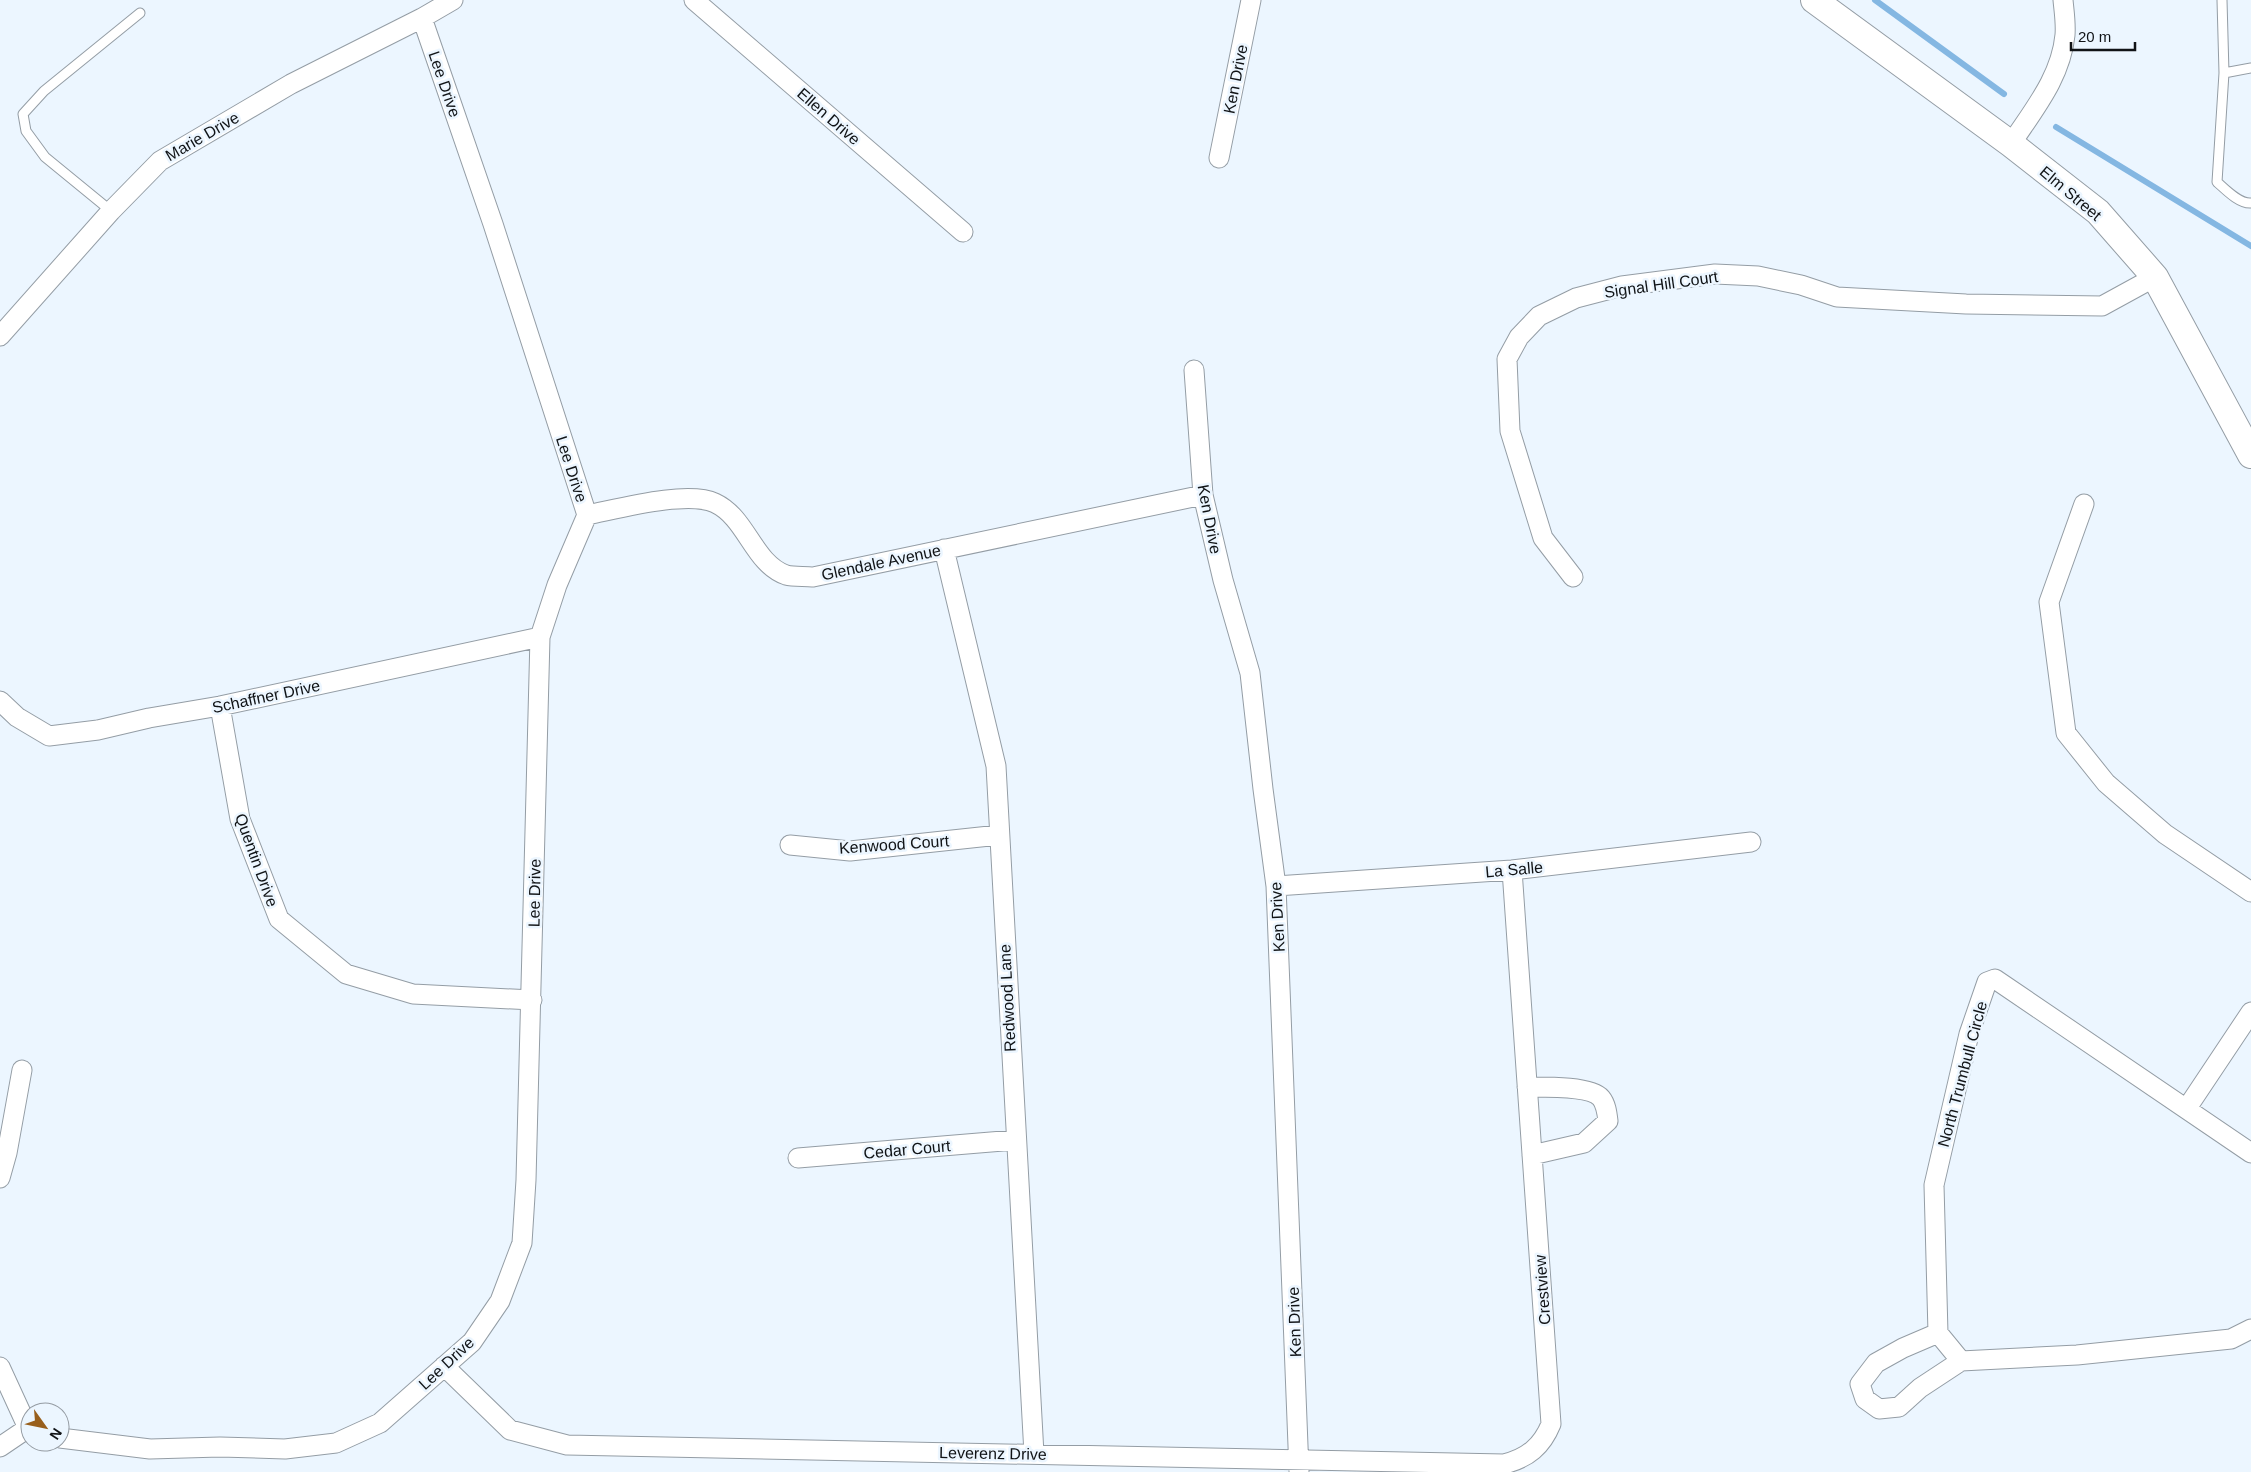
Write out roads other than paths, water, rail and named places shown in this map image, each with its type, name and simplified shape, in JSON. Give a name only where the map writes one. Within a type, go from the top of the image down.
[{"type":"main road","name":"Elm Street","points":[[1814,0],[2011,144],[2098,212],[2155,277],[2251,455]]},
{"type":"street","name":"Marie Drive","points":[[0,336],[111,211],[160,160],[290,84],[422,18],[453,0]]},
{"type":"street","name":"Ellen Drive","points":[[694,0],[963,232]]},
{"type":"street","name":"Ken Drive","points":[[1220,158],[1251,0]]},
{"type":"street","points":[[2011,144],[2052,82],[2058,66],[2065,33],[2063,0]]},
{"type":"street","name":"Lee Drive","points":[[70,1439],[150,1449],[220,1447],[285,1449],[336,1443],[380,1423],[472,1342],[500,1301],[522,1243],[532,1000],[540,637],[557,584],[587,514],[422,18]]},
{"type":"street","name":"Signal Hill Court","points":[[1573,577],[1542,538],[1510,431],[1507,359],[1519,337],[1538,316],[1576,298],[1622,286],[1715,274],[1758,276],[1801,285],[1837,296],[1995,305],[2102,306],[2155,277]]},
{"type":"street","name":"Ken Drive","points":[[1194,370],[1203,494],[1223,580],[1250,673],[1262,790],[1276,886],[1299,1466]]},
{"type":"street","name":"Glendale Avenue","points":[[587,514],[664,500],[699,500],[714,503],[733,515],[767,562],[787,575],[813,577],[1203,494]]},
{"type":"street","points":[[2084,504],[2049,602],[2066,733],[2106,783],[2165,834],[2251,892]]},
{"type":"street","name":"Redwood Lane","points":[[944,549],[996,766],[1015,1140],[1034,1454]]},
{"type":"street","name":"Schaffner Drive","points":[[0,701],[17,717],[49,736],[98,730],[149,718],[220,706],[540,637]]},
{"type":"street","name":"Quentin Drive","points":[[220,706],[240,819],[279,919],[346,974],[413,994],[532,1000]]},
{"type":"street","name":"Kenwood Court","points":[[790,845],[850,851],[999,835]]},
{"type":"street","name":"La Salle","points":[[1276,886],[1512,870],[1751,842]]},
{"type":"street","name":"Crestview","points":[[1512,870],[1551,1424]]},
{"type":"street","name":"North Trumbull Circle","points":[[1938,1333],[1934,1185],[1970,1034],[1987,982],[1995,979],[2251,1152]]},
{"type":"street","points":[[2187,1108],[2251,1012]]},
{"type":"street","points":[[0,1178],[7,1153],[22,1070]]},
{"type":"street","points":[[1527,1087],[1589,1091],[1601,1097],[1608,1121],[1584,1143],[1532,1155]]},
{"type":"street","name":"Cedar Court","points":[[798,1158],[1015,1140]]},
{"type":"street","points":[[1961,1361],[1938,1333],[1903,1348],[1876,1363],[1860,1384],[1864,1399],[1879,1409],[1899,1407],[1920,1388],[1961,1361],[2077,1355],[2231,1339],[2251,1330]]},
{"type":"street","name":"Leverenz Drive","points":[[444,1366],[510,1430],[567,1445],[1034,1454],[1164,1458],[1299,1466],[1504,1464],[1519,1460],[1532,1452],[1544,1441],[1551,1424]]},
{"type":"street","points":[[0,1367],[20,1409]]},
{"type":"street","points":[[0,1447],[20,1434]]},
{"type":"lane","points":[[2222,0],[2224,74],[2216,182],[2231,195],[2247,204],[2251,203]]},
{"type":"lane","points":[[111,211],[45,157],[26,131],[23,114],[44,91],[140,13]]},
{"type":"lane","points":[[2224,74],[2251,68]]},
{"type":"waterway","points":[[1875,0],[2004,94]]},
{"type":"waterway","points":[[2056,127],[2251,246]]}]
